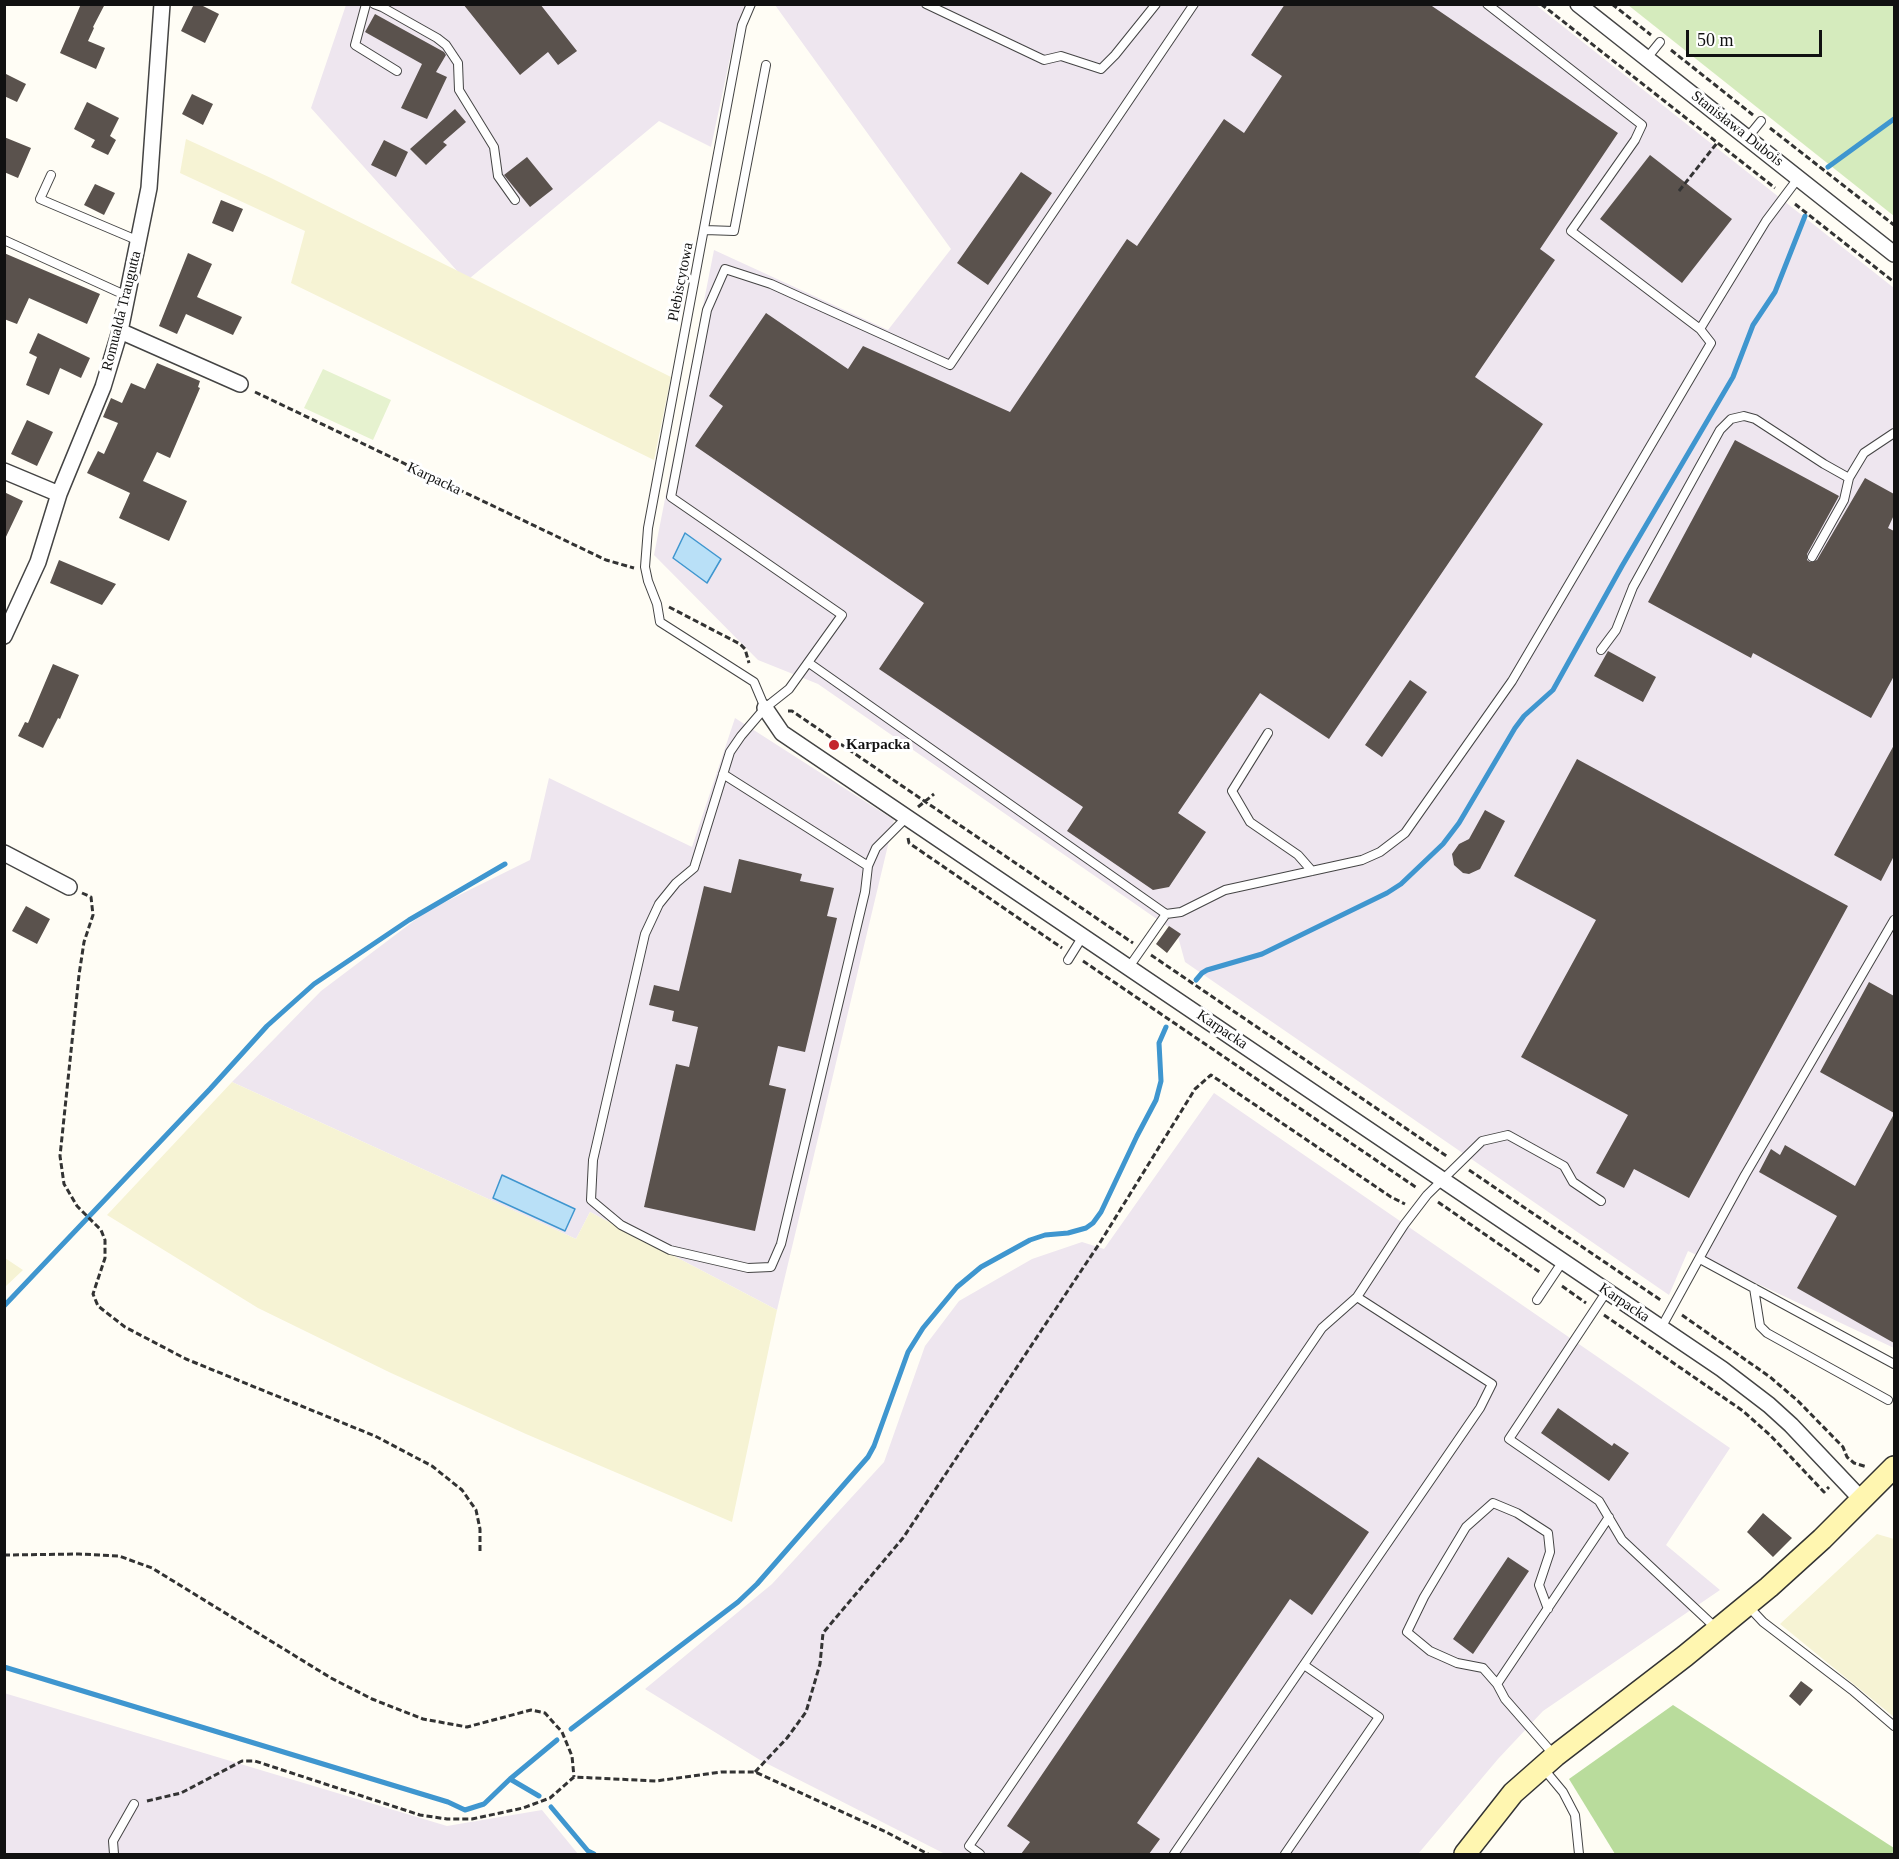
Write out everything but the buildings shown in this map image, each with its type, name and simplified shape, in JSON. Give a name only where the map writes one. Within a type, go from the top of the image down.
[{"type":"street","name":"Romualda Traugutta","points":[[4,636],[38,562],[59,494],[103,387],[120,331],[149,188],[162,4]]},
{"type":"street","name":"Stanisława Dubois","points":[[1578,4],[1894,254]]},
{"type":"street","points":[[120,331],[240,384]]},
{"type":"street","points":[[4,471],[59,494]]},
{"type":"street","name":"Karpacka","points":[[765,708],[782,733],[1722,1369],[1769,1405],[1862,1500]]},
{"type":"street","points":[[4,854],[69,887]]},
{"type":"street","points":[[1465,1854],[1513,1793],[1548,1761],[1718,1630],[1822,1539],[1862,1500],[1884,1466]]},
{"type":"lane","points":[[366,4],[356,45],[397,71]]},
{"type":"lane","points":[[374,4],[446,45],[458,63],[459,90],[494,147],[498,176],[516,200]]},
{"type":"lane","name":"Plebiscytowa","points":[[645,567],[648,528],[742,25],[751,4]]},
{"type":"lane","points":[[926,4],[1044,60],[1061,56],[1101,69],[1156,4]]},
{"type":"lane","points":[[906,817],[876,848],[868,866],[865,892],[781,1244],[771,1267],[748,1268],[670,1250],[621,1225],[591,1200],[593,1160],[645,934],[659,904],[676,883],[694,868],[730,752],[765,708],[789,688],[842,615],[671,496],[707,310],[725,269],[771,284],[950,365],[1194,4]]},
{"type":"lane","points":[[809,663],[1166,914],[1180,912],[1225,890],[1362,860],[1380,852],[1405,833],[1512,681],[1711,343],[1700,329],[1571,231],[1635,140],[1642,124],[1487,4]]},
{"type":"lane","points":[[1647,58],[1660,42]]},
{"type":"lane","points":[[705,230],[734,231],[766,65]]},
{"type":"lane","points":[[1748,137],[1761,121]]},
{"type":"lane","points":[[51,175],[40,199],[140,241]]},
{"type":"lane","points":[[1700,329],[1766,221],[1799,177]]},
{"type":"lane","points":[[4,240],[127,296]]},
{"type":"lane","points":[[1601,650],[1616,630],[1633,587],[1720,429],[1731,419],[1744,416],[1755,419],[1849,478]]},
{"type":"lane","points":[[1812,557],[1844,500],[1849,478],[1864,453],[1894,433]]},
{"type":"lane","name":"Karpacka","points":[[645,567],[657,604],[660,622],[754,682],[765,708]]},
{"type":"lane","points":[[1268,733],[1232,791],[1250,822],[1298,855],[1312,871]]},
{"type":"lane","points":[[723,774],[868,866]]},
{"type":"lane","points":[[1129,968],[1166,914]]},
{"type":"lane","points":[[1661,1328],[1745,1175],[1894,920]]},
{"type":"lane","points":[[1069,957],[1083,936]]},
{"type":"lane","points":[[980,1854],[969,1846],[1322,1328],[1357,1297],[1427,1195],[1482,1141],[1508,1135],[1564,1166],[1573,1182],[1601,1201]]},
{"type":"lane","points":[[1700,1259],[1894,1364]]},
{"type":"lane","points":[[1537,1300],[1563,1261]]},
{"type":"lane","points":[[1754,1288],[1760,1326],[1767,1333],[1888,1400]]},
{"type":"lane","points":[[1607,1291],[1509,1439],[1599,1500],[1622,1540],[1718,1630]]},
{"type":"lane","points":[[1174,1854],[1480,1408],[1492,1384],[1357,1297]]},
{"type":"lane","points":[[1548,1609],[1539,1585],[1550,1552],[1548,1533],[1517,1513],[1492,1503],[1466,1527],[1424,1597],[1407,1632],[1430,1651],[1457,1664],[1483,1668],[1497,1684],[1548,1761],[1575,1815],[1579,1854]]},
{"type":"lane","points":[[1497,1684],[1609,1518]]},
{"type":"lane","points":[[1747,1605],[1763,1622],[1852,1690],[1894,1726]]},
{"type":"lane","points":[[1285,1854],[1379,1718],[1304,1665]]},
{"type":"lane","points":[[114,1854],[113,1841],[134,1804]]},
{"type":"path","points":[[1540,4],[1894,282]]},
{"type":"path","points":[[1679,191],[1717,143]]},
{"type":"path","name":"Karpacka","points":[[240,384],[343,436],[606,560],[630,568],[645,567]]},
{"type":"path","points":[[657,604],[670,608],[746,649]]},
{"type":"path","points":[[765,708],[792,711],[1743,1357],[1798,1401],[1843,1447],[1847,1457],[1854,1463],[1866,1467],[1884,1466]]},
{"type":"path","points":[[906,817],[909,843],[1069,957],[1427,1195],[1743,1411],[1770,1435],[1824,1492]]},
{"type":"path","points":[[69,887],[91,897],[93,915],[84,942],[79,975],[60,1156],[64,1184],[77,1206],[101,1230],[105,1240],[105,1258],[93,1294],[98,1306],[125,1327],[186,1359],[375,1436],[432,1466],[462,1490],[476,1510],[480,1529],[480,1554]]},
{"type":"path","points":[[755,1772],[787,1738],[806,1712],[820,1664],[823,1633],[903,1538],[1101,1241],[1195,1089],[1211,1075],[1391,1197],[1415,1210]]},
{"type":"path","points":[[4,1555],[119,1556],[152,1568],[331,1678],[372,1699],[423,1719],[466,1727],[531,1710],[545,1713],[562,1732],[573,1756],[574,1777]]},
{"type":"path","points":[[134,1804],[181,1793],[242,1761],[255,1761],[420,1815],[447,1820],[472,1819],[523,1808],[550,1798],[574,1777],[656,1781],[721,1772],[755,1772],[886,1832],[928,1854]]},
{"type":"shaded area","points":[[346,5],[746,5],[737,25],[711,147],[659,121],[470,278],[459,273],[311,108]]},
{"type":"shaded area","points":[[775,5],[1536,5],[1894,288],[1894,1348],[1688,1251],[1669,1295],[1185,962],[1177,933],[818,684],[758,660],[654,555],[714,250],[888,330],[951,249]]},
{"type":"shaded area","points":[[186,139],[271,178],[671,377],[654,460],[291,283],[305,231],[180,173]]},
{"type":"shaded area","points":[[735,718],[894,820],[777,1310],[590,1212],[576,1239],[232,1082],[321,991],[427,911],[530,860],[549,778],[692,847]]},
{"type":"shaded area","points":[[232,1082],[576,1239],[590,1212],[777,1310],[732,1522],[526,1434],[391,1373],[258,1308],[107,1215]]},
{"type":"shaded area","points":[[1214,1093],[1730,1448],[1666,1545],[1720,1590],[1543,1711],[1498,1759],[1418,1854],[945,1854],[760,1760],[645,1689],[772,1584],[884,1462],[925,1346],[959,1301],[1032,1259],[1082,1242],[1104,1249]]},
{"type":"shaded area","points":[[5,1258],[23,1270],[5,1287]]},
{"type":"shaded area","points":[[1877,1534],[1894,1539],[1894,1717],[1780,1624]]},
{"type":"shaded area","points":[[4,1693],[447,1826],[542,1810],[578,1854],[5,1854]]},
{"type":"green space","points":[[1628,5],[1894,5],[1894,216]]},
{"type":"green space","points":[[323,369],[391,400],[373,440],[304,408]]},
{"type":"green space","points":[[1673,1705],[1894,1848],[1894,1854],[1615,1854],[1569,1779]]},
{"type":"water","points":[[685,533],[721,559],[707,583],[673,558]]},
{"type":"water","points":[[502,1175],[575,1209],[565,1231],[493,1198]]},
{"type":"waterway","points":[[1828,167],[1894,119]]},
{"type":"waterway","points":[[1196,980],[1207,970],[1262,954],[1387,893],[1401,884],[1443,844],[1459,823],[1515,728],[1524,716],[1553,690],[1622,566],[1733,377],[1753,325],[1775,292],[1805,216]]},
{"type":"waterway","points":[[4,1306],[267,1026],[314,984],[409,920],[505,864]]},
{"type":"waterway","points":[[571,1729],[738,1602],[757,1584],[868,1457],[908,1352],[923,1328],[957,1287],[981,1267],[1030,1240],[1045,1235],[1068,1233],[1086,1228],[1093,1223],[1101,1212],[1156,1100],[1161,1081],[1159,1043],[1166,1027]]},
{"type":"waterway","points":[[4,1667],[448,1802],[465,1810],[484,1804],[510,1779],[539,1796]]},
{"type":"waterway","points":[[510,1779],[557,1740]]},
{"type":"waterway","points":[[551,1807],[588,1851],[594,1854]]},
{"type":"place","name":"Karpacka","points":[[834,745]]}]
